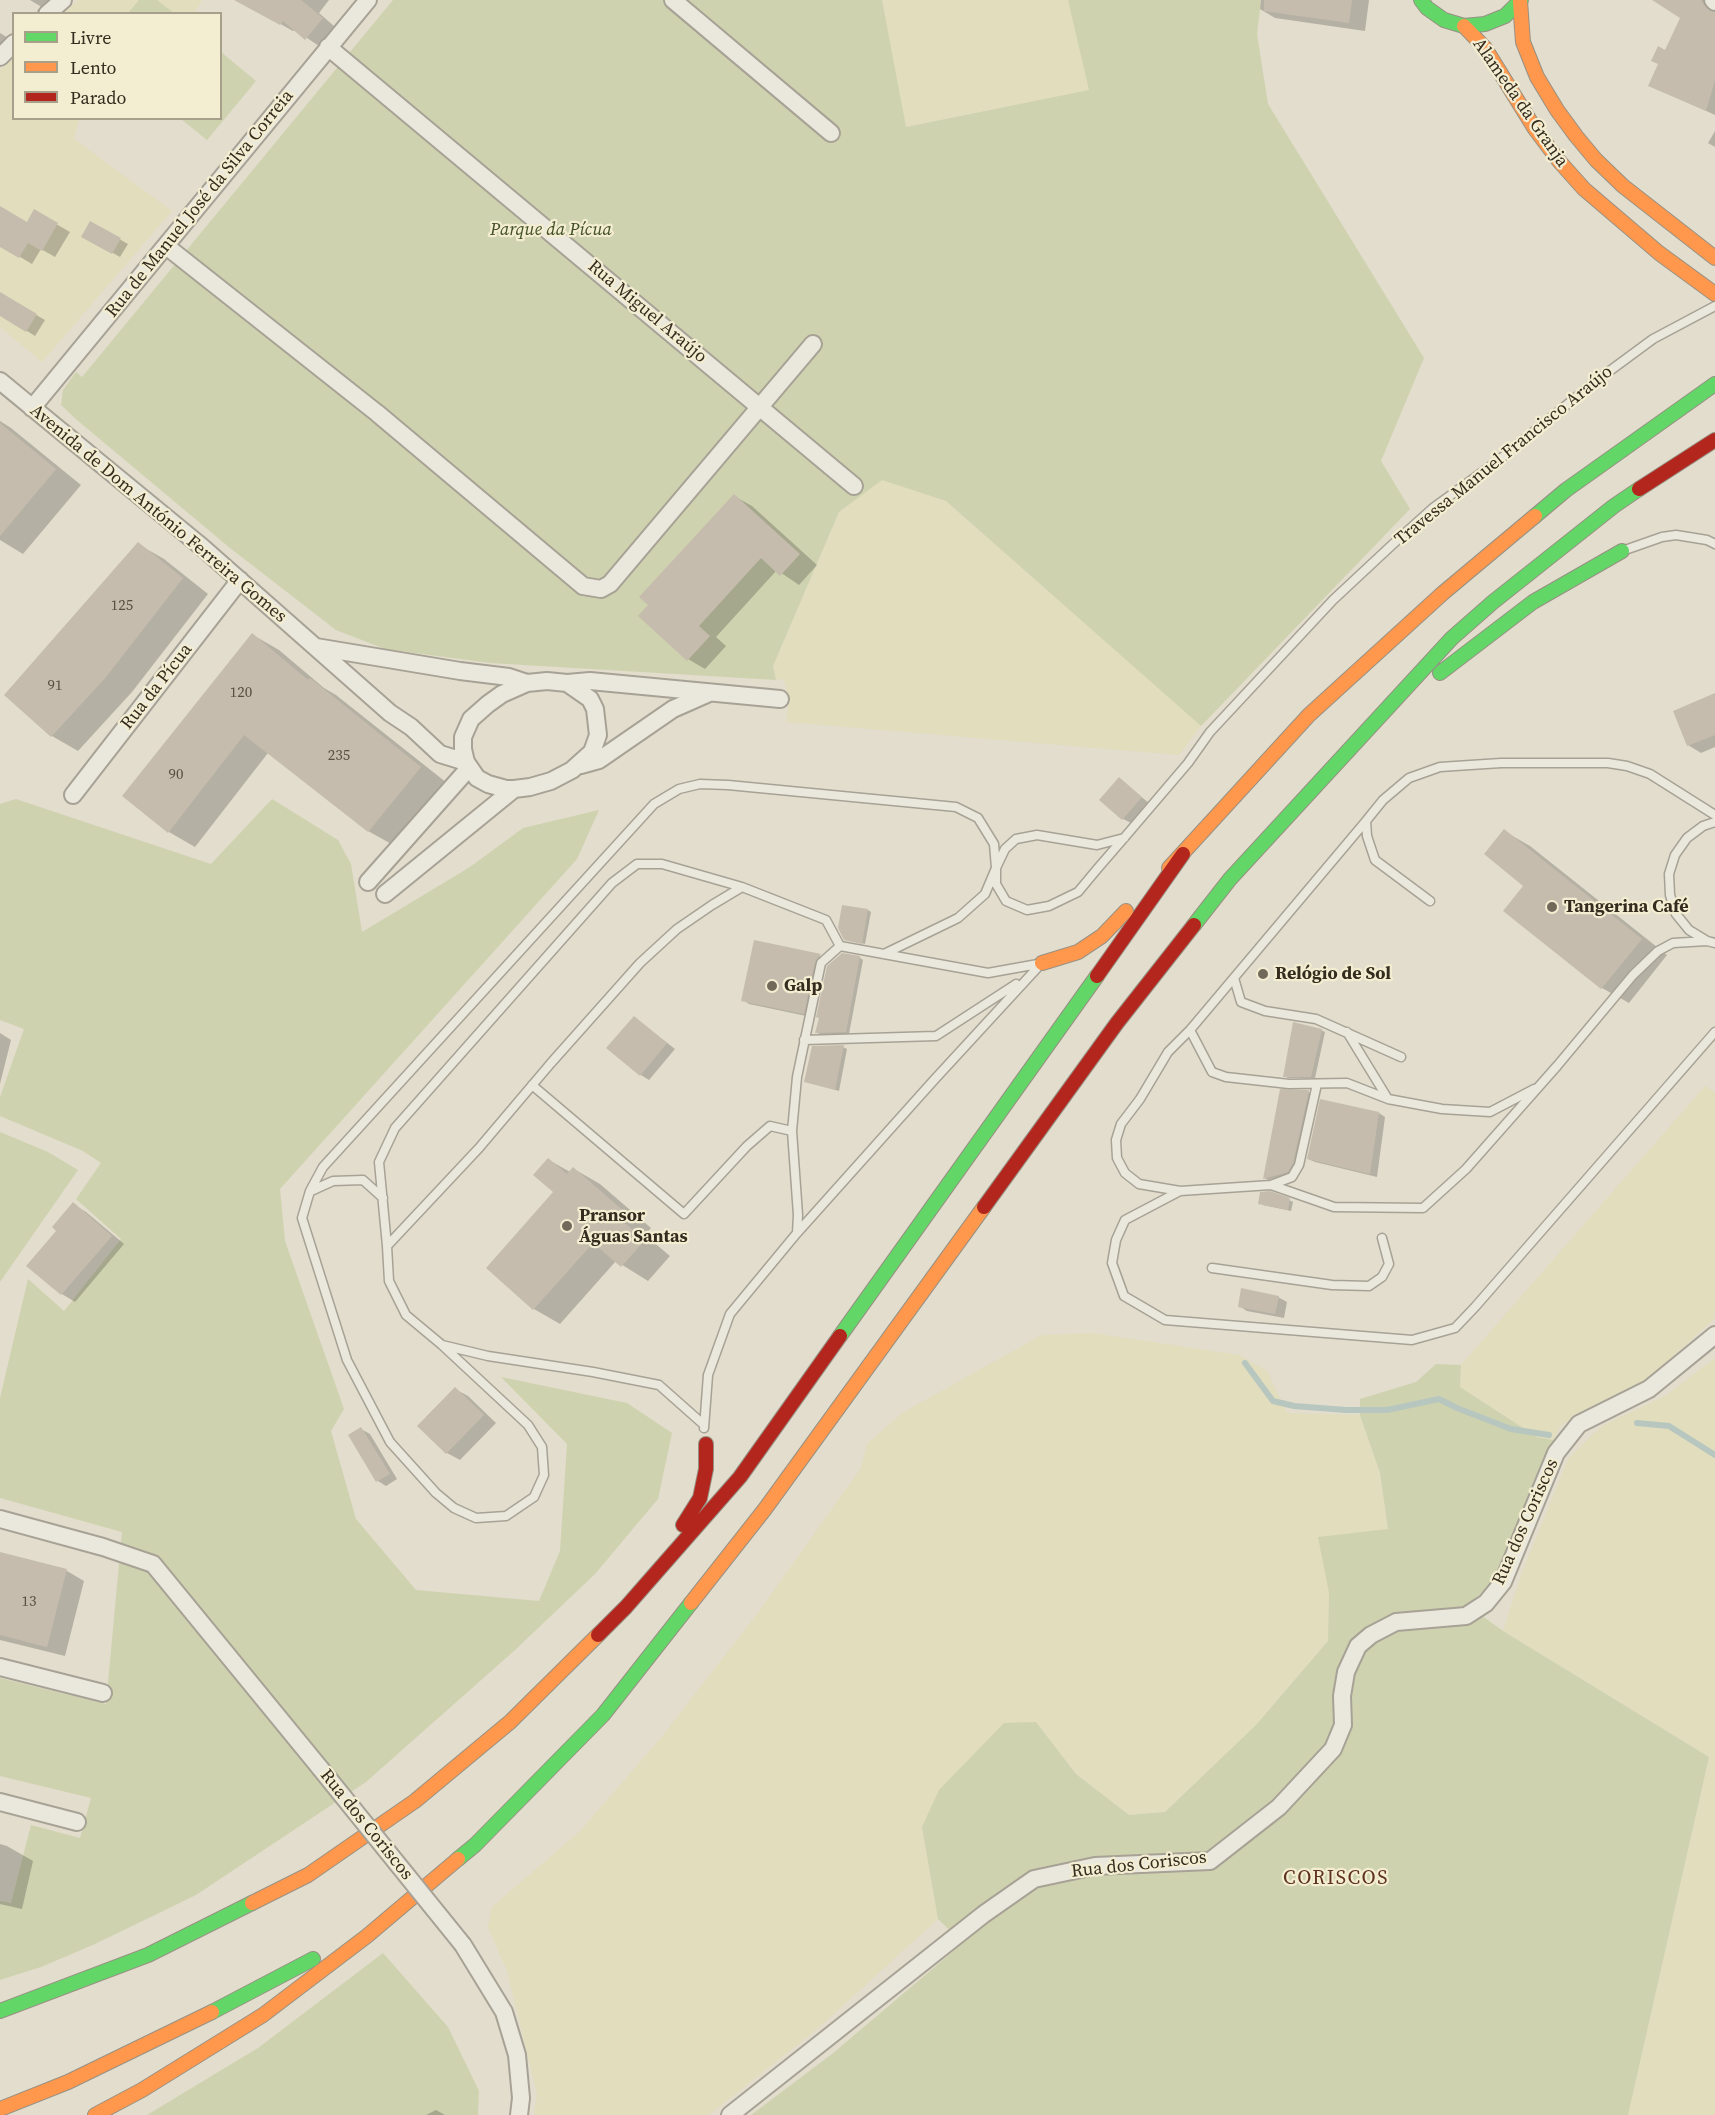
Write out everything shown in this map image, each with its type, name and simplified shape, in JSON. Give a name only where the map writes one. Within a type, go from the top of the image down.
[{"type":"main road","name":"Alameda da Granja","points":[[1421,0],[1427,8],[1444,20],[1464,26],[1485,24],[1505,16],[1520,1]]},
{"type":"main road","name":"Alameda da Granja","points":[[1520,1],[1523,42],[1537,77],[1576,136],[1596,160],[1623,186],[1715,258]]},
{"type":"main road","name":"Alameda da Granja","points":[[1464,26],[1485,48],[1535,129],[1559,161],[1605,208],[1659,253],[1715,294]]},
{"type":"main road","points":[[1042,963],[1078,952],[1102,936],[1183,854],[1309,715],[1443,593],[1566,490],[1715,384]]},
{"type":"main road","points":[[95,2115],[142,2090],[263,2015],[382,1923],[475,1845],[603,1715],[765,1509],[1117,1023],[1230,879],[1452,638],[1493,602],[1614,506],[1715,440]]},
{"type":"main road","points":[[1366,730],[1533,602],[1622,551]]},
{"type":"main road","points":[[0,2011],[148,1955],[308,1875],[415,1800],[510,1722],[626,1607],[740,1477],[1183,854]]},
{"type":"main road","points":[[626,1607],[636,1581],[682,1527],[700,1498],[706,1469],[706,1444]]},
{"type":"main road","points":[[0,2109],[68,2082],[155,2041],[382,1923]]},
{"type":"street","points":[[49,12],[63,0]]},
{"type":"street","name":"Rua de Manuel José da Silva Correia","points":[[32,408],[368,0]]},
{"type":"street","points":[[673,0],[831,133]]},
{"type":"street","points":[[0,57],[12,45]]},
{"type":"street","name":"Rua Miguel Araújo","points":[[328,47],[854,486]]},
{"type":"street","points":[[166,246],[377,413],[583,586],[600,589],[610,584],[813,344]]},
{"type":"street","name":"Avenida de Dom António Ferreira Gomes","points":[[0,381],[240,580],[390,713],[411,727],[440,754],[467,765]]},
{"type":"street","name":"Rua da Pícua","points":[[73,795],[240,580]]},
{"type":"street","name":"Avenida de Dom António Ferreira Gomes","points":[[315,647],[509,677],[526,683]]},
{"type":"street","name":"Avenida de Dom António Ferreira Gomes","points":[[567,683],[590,699],[598,721],[598,735],[592,752],[577,766],[551,781],[530,787],[506,789],[477,778],[467,765],[463,749],[463,737],[471,719],[502,694],[526,683],[590,681],[706,694],[780,699]]},
{"type":"street","name":"Avenida de Dom António Ferreira Gomes","points":[[577,766],[599,760],[673,709],[706,694]]},
{"type":"street","points":[[368,882],[467,765]]},
{"type":"street","points":[[385,894],[514,789]]},
{"type":"street","name":"Rua dos Coriscos","points":[[729,2115],[984,1914],[1034,1879],[1095,1866],[1209,1861],[1279,1808],[1333,1749],[1343,1725],[1342,1696],[1346,1672],[1358,1646],[1371,1635],[1395,1622],[1466,1616],[1486,1604],[1503,1582],[1556,1454],[1579,1424],[1649,1389],[1715,1335]]},
{"type":"street","name":"Rua dos Coriscos","points":[[0,1519],[103,1547],[153,1564],[463,1945],[504,2012],[517,2055],[521,2098],[519,2115]]},
{"type":"street","points":[[0,1667],[103,1693]]},
{"type":"street","points":[[0,1802],[77,1821]]},
{"type":"lane","name":"Travessa Manuel Francisco Araújo","points":[[840,946],[826,920],[742,887],[662,864],[638,864],[612,883],[395,1128],[379,1162],[389,1281],[406,1315],[442,1345],[528,1425],[542,1448],[544,1475],[534,1497],[506,1516],[476,1518],[454,1508],[436,1493],[390,1442],[347,1360],[302,1218],[310,1191],[323,1167],[654,804],[679,789],[700,784],[956,807],[978,818],[994,844],[996,884],[1006,901],[1027,910],[1049,906],[1078,892],[1188,763],[1210,732],[1333,600],[1433,508],[1495,463],[1596,381],[1653,339],[1715,306]]},
{"type":"lane","points":[[1622,551],[1662,537],[1676,535],[1707,540],[1715,544]]},
{"type":"lane","points":[[1317,1084],[1299,1165],[1292,1177],[1271,1185],[1180,1191],[1139,1184],[1125,1173],[1117,1158],[1116,1140],[1121,1124],[1140,1099],[1168,1052],[1190,1030],[1383,800],[1409,778],[1440,767],[1501,763],[1608,763],[1627,766],[1650,774],[1715,815]]},
{"type":"lane","points":[[1366,821],[1367,836],[1375,860],[1430,901]]},
{"type":"lane","points":[[1711,942],[1689,930],[1676,914],[1670,895],[1669,874],[1675,855],[1687,838],[1703,826],[1715,822]]},
{"type":"lane","points":[[884,954],[958,918],[985,894],[1005,849],[1016,839],[1037,835],[1097,845],[1124,838]]},
{"type":"lane","points":[[387,1246],[479,1148],[640,963],[677,929],[742,887]]},
{"type":"lane","points":[[1271,1185],[1294,1191],[1334,1207],[1423,1208],[1466,1169],[1634,975],[1658,951],[1673,943],[1711,942]]},
{"type":"lane","points":[[797,1233],[798,1215],[792,1131],[797,1077],[821,963],[840,946],[988,973],[1042,963]]},
{"type":"lane","points":[[804,1040],[936,1036],[1005,993],[1042,963]]},
{"type":"lane","points":[[706,1444],[703,1424],[708,1375],[730,1314],[797,1233],[1042,963]]},
{"type":"lane","points":[[1233,978],[1241,1002],[1264,1011],[1316,1019],[1401,1057]]},
{"type":"lane","points":[[1190,1030],[1212,1072],[1226,1077],[1289,1084],[1347,1083],[1388,1099],[1442,1109],[1490,1112],[1538,1087]]},
{"type":"lane","points":[[1347,1031],[1388,1099]]},
{"type":"lane","points":[[1180,1191],[1125,1220],[1116,1240],[1112,1263],[1124,1296],[1165,1320],[1412,1340],[1455,1328],[1715,1032]]},
{"type":"lane","points":[[532,1085],[684,1214],[747,1146],[770,1126],[792,1131]]},
{"type":"lane","points":[[310,1191],[333,1181],[363,1180],[383,1198]]},
{"type":"lane","points":[[1212,1268],[1332,1285],[1370,1286],[1382,1278],[1389,1264],[1382,1238]]},
{"type":"lane","points":[[442,1345],[488,1356],[659,1385],[703,1424]]},
{"type":"shaded area","points":[[78,0],[139,0],[129,12],[65,12]]},
{"type":"shaded area","points":[[157,0],[202,0],[195,12],[172,12]]},
{"type":"shaded area","points":[[882,0],[1068,0],[1090,90],[905,127]]},
{"type":"shaded area","points":[[12,59],[12,120],[79,120],[74,139],[172,211],[42,362],[0,327],[0,70]]},
{"type":"shaded area","points":[[882,479],[946,501],[1196,721],[1201,726],[1179,755],[786,722],[789,699],[784,679],[776,680],[773,666],[839,512]]},
{"type":"shaded area","points":[[1705,1086],[1715,1092],[1715,1318],[1650,1377],[1622,1395],[1589,1409],[1561,1425],[1553,1440],[1537,1437],[1460,1387],[1461,1365]]},
{"type":"shaded area","points":[[1093,1333],[1239,1355],[1267,1371],[1287,1413],[1360,1415],[1380,1473],[1388,1530],[1319,1537],[1329,1593],[1328,1641],[1256,1725],[1165,1812],[1129,1815],[1076,1774],[1036,1722],[922,1827],[938,1919],[816,2030],[709,2115],[534,2115],[537,2094],[507,1971],[488,1927],[492,1907],[580,1831],[660,1739],[757,1614],[861,1468],[867,1444],[902,1413],[1042,1335]]},
{"type":"shaded area","points":[[1715,1358],[1715,2115],[1628,2115],[1709,1757],[1503,1631],[1521,1575],[1568,1459],[1602,1426],[1665,1396]]},
{"type":"green space","points":[[139,0],[157,0],[173,12],[129,12]]},
{"type":"green space","name":"Parque da Pícua","points":[[393,0],[882,0],[906,127],[1089,90],[1068,0],[1261,0],[1257,34],[1268,104],[1424,358],[1381,461],[1410,509],[1201,726],[946,501],[882,480],[839,512],[773,666],[776,680],[490,663],[385,649],[336,630],[230,548],[61,405],[63,390],[76,372],[82,377]]},
{"type":"green space","points":[[222,53],[256,81],[207,140],[182,120],[222,120]]},
{"type":"green space","points":[[16,799],[211,864],[272,799],[338,840],[351,864],[362,932],[470,867],[523,828],[599,810],[577,859],[280,1189],[285,1241],[344,1409],[331,1431],[356,1519],[416,1590],[539,1601],[560,1551],[567,1444],[501,1377],[627,1403],[672,1433],[658,1499],[595,1574],[515,1650],[366,1782],[196,1895],[95,1944],[41,1967],[0,1980],[0,1901],[11,1903],[31,1825],[80,1838],[91,1798],[0,1776],[0,1678],[106,1704],[122,1532],[0,1498],[0,1398],[28,1279],[64,1311],[121,1239],[76,1199],[101,1163],[83,1151],[0,1116],[0,1097],[24,1029],[0,1020],[0,804]]},
{"type":"green space","points":[[0,1132],[48,1152],[78,1170],[0,1282]]},
{"type":"green space","points":[[1436,1364],[1461,1365],[1460,1387],[1537,1437],[1553,1440],[1492,1584],[1467,1605],[1503,1631],[1709,1757],[1628,2115],[751,2115],[832,2054],[963,1943],[938,1919],[922,1827],[939,1790],[1004,1723],[1036,1722],[1076,1774],[1129,1815],[1165,1812],[1256,1725],[1328,1641],[1329,1593],[1318,1537],[1388,1529],[1380,1473],[1360,1415],[1360,1399],[1416,1382]]},
{"type":"green space","points":[[383,1953],[448,2027],[479,2091],[478,2115],[147,2115],[258,2048]]},
{"type":"building","points":[[234,0],[301,0],[323,18],[305,40],[283,21],[280,25]]},
{"type":"building","points":[[1264,0],[1352,0],[1349,23],[1264,11]]},
{"type":"building","points":[[1652,0],[1701,0],[1708,9],[1715,12],[1715,80],[1706,111],[1648,86],[1658,64],[1651,61],[1658,46],[1665,50],[1680,18]]},
{"type":"building","points":[[0,206],[27,222],[34,209],[58,223],[42,251],[28,243],[19,258],[0,247]]},
{"type":"building","points":[[90,221],[121,238],[112,254],[81,237]]},
{"type":"building","points":[[0,292],[37,314],[26,332],[0,316]]},
{"type":"building","points":[[0,423],[56,469],[0,536]]},
{"type":"building","points":[[734,494],[800,554],[780,576],[761,558],[699,626],[710,636],[687,661],[638,616],[648,605],[639,597]]},
{"type":"building","points":[[138,542],[183,578],[106,677],[51,737],[4,695]]},
{"type":"building","points":[[252,633],[308,680],[310,678],[421,767],[368,832],[244,735],[168,833],[122,796]]},
{"type":"building","points":[[1715,693],[1715,735],[1687,746],[1673,711]]},
{"type":"building","points":[[1119,777],[1142,797],[1122,820],[1099,800]]},
{"type":"building","points":[[1504,829],[1642,939],[1601,989],[1503,911],[1523,886],[1484,854]]},
{"type":"building","points":[[842,905],[868,909],[862,944],[844,940],[838,928]]},
{"type":"building","name":"Galp","points":[[754,940],[821,954],[815,962],[804,1014],[741,1001]]},
{"type":"building","points":[[842,953],[860,956],[846,1032],[815,1033],[819,1018],[816,1017],[827,966]]},
{"type":"building","points":[[634,1016],[667,1043],[640,1076],[606,1048]]},
{"type":"building","points":[[1293,1022],[1322,1029],[1311,1077],[1283,1077]]},
{"type":"building","points":[[844,1045],[835,1090],[804,1082],[812,1046]]},
{"type":"building","points":[[1280,1089],[1309,1090],[1293,1163],[1288,1172],[1263,1179]]},
{"type":"building","points":[[1320,1099],[1379,1112],[1370,1174],[1307,1159]]},
{"type":"building","points":[[548,1158],[567,1174],[573,1167],[626,1213],[620,1219],[645,1240],[621,1267],[593,1243],[533,1310],[486,1268],[553,1192],[533,1175]]},
{"type":"building","points":[[1270,1191],[1290,1198],[1288,1210],[1258,1204],[1260,1192]]},
{"type":"building","points":[[73,1202],[112,1236],[61,1295],[26,1266],[56,1231],[52,1227]]},
{"type":"building","points":[[1241,1288],[1279,1296],[1275,1314],[1238,1307]]},
{"type":"building","points":[[455,1387],[484,1415],[446,1454],[417,1426]]},
{"type":"building","points":[[361,1427],[390,1474],[376,1482],[348,1435]]},
{"type":"building","points":[[0,1552],[67,1569],[47,1647],[0,1635]]},
{"type":"waterway","points":[[1245,1363],[1273,1401],[1294,1406],[1387,1410],[1439,1399],[1511,1429],[1549,1435]]},
{"type":"waterway","points":[[1637,1423],[1669,1426],[1715,1455]]},
{"type":"traffic: fast","points":[[1421,0],[1427,8],[1444,20],[1464,26],[1485,24],[1505,16],[1521,0]]},
{"type":"traffic: fast","points":[[1535,516],[1566,490],[1715,384]]},
{"type":"traffic: fast","points":[[1194,925],[1230,879],[1452,638],[1493,602],[1614,506],[1639,489]]},
{"type":"traffic: fast","points":[[1440,673],[1533,602],[1622,551]]},
{"type":"traffic: fast","points":[[840,1336],[1097,976]]},
{"type":"traffic: fast","points":[[458,1859],[475,1845],[603,1715],[691,1603]]},
{"type":"traffic: fast","points":[[0,2011],[148,1955],[252,1903]]},
{"type":"traffic: fast","points":[[212,2012],[313,1959]]},
{"type":"traffic: slow","points":[[1520,1],[1523,42],[1537,77],[1576,136],[1596,160],[1623,186],[1715,258]]},
{"type":"traffic: slow","points":[[1464,26],[1485,48],[1535,129],[1584,189],[1659,253],[1715,294]]},
{"type":"traffic: slow","points":[[1169,868],[1309,715],[1443,593],[1535,516]]},
{"type":"traffic: slow","points":[[1042,963],[1078,952],[1102,936],[1126,911]]},
{"type":"traffic: slow","points":[[691,1603],[765,1509],[984,1207]]},
{"type":"traffic: slow","points":[[252,1903],[308,1875],[415,1801],[510,1722],[598,1635]]},
{"type":"traffic: slow","points":[[95,2115],[142,2090],[263,2015],[367,1936],[458,1859]]},
{"type":"traffic: slow","points":[[0,2109],[68,2082],[212,2012]]},
{"type":"traffic: jam","points":[[1639,489],[1715,440]]},
{"type":"traffic: jam","points":[[1097,976],[1183,854]]},
{"type":"traffic: jam","points":[[984,1207],[1117,1023],[1194,925]]},
{"type":"traffic: jam","points":[[598,1635],[626,1607],[740,1477],[840,1336]]},
{"type":"traffic: jam","points":[[683,1525],[700,1498],[706,1469],[706,1444]]},
{"type":"place","name":"Tangerina Café","points":[[1552,907]]},
{"type":"place","name":"Relógio de Sol","points":[[1263,974]]},
{"type":"place","name":"Galp","points":[[772,986]]},
{"type":"place","name":"Pransor Águas Santas","points":[[567,1226]]},
{"type":"district","name":"CORISCOS","points":[[1336,1879]]}]
